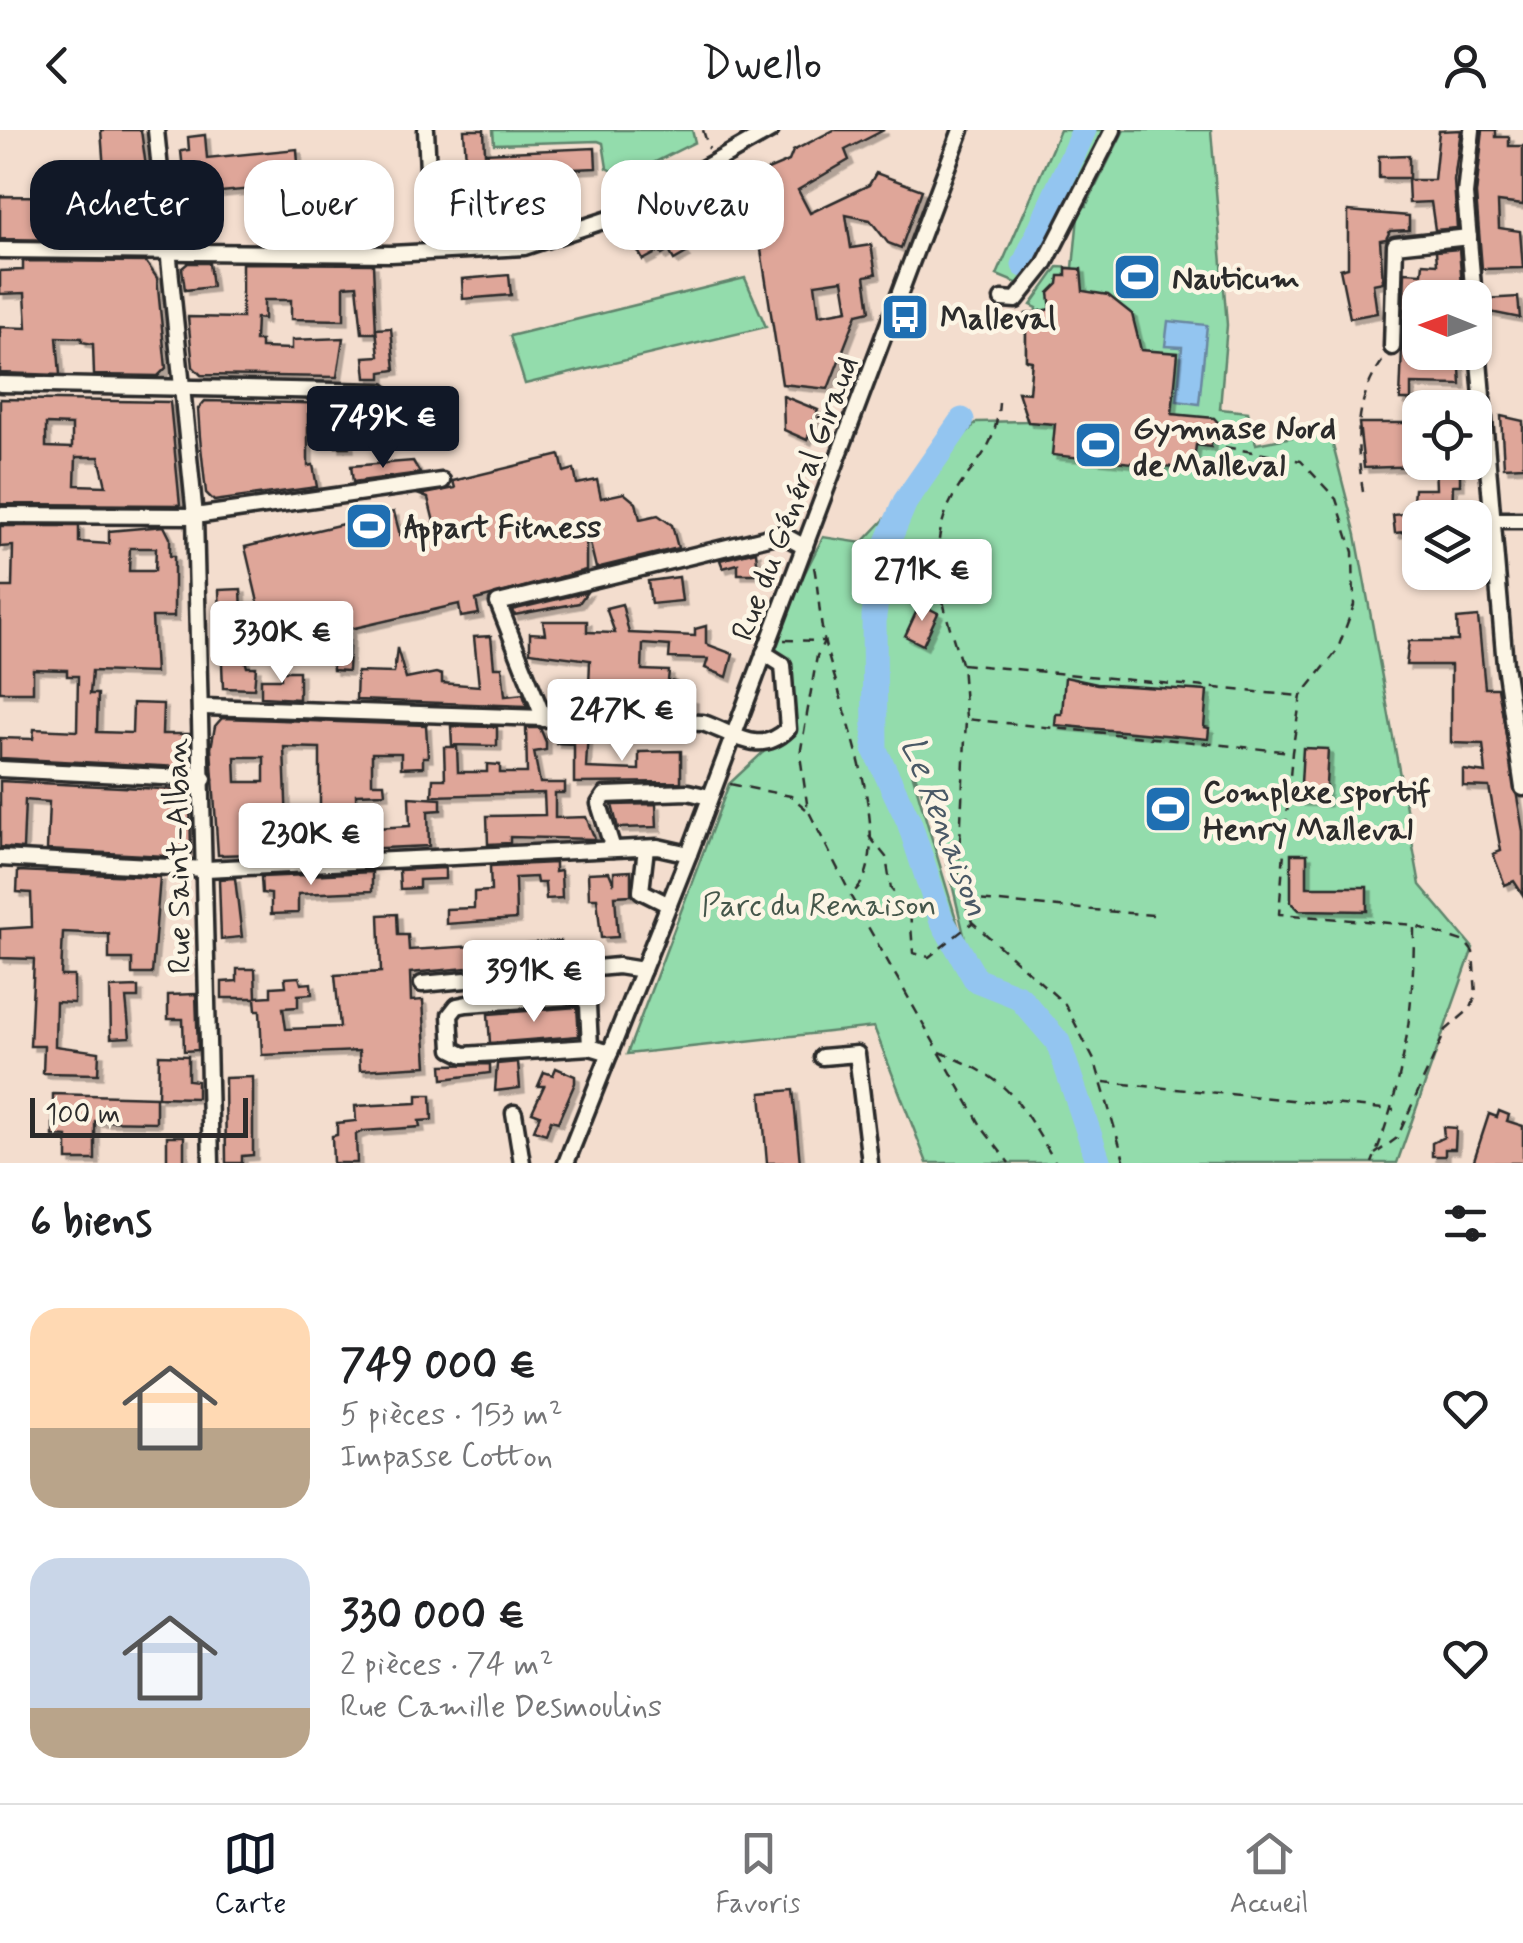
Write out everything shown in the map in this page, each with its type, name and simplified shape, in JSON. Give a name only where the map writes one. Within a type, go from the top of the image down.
[{"type":"street","name":"Rue Saint-Alban","points":[[156,130],[159,160]]},
{"type":"street","points":[[426,130],[432,251]]},
{"type":"street","points":[[712,160],[771,130]]},
{"type":"street","name":"Rue du Général Giraud","points":[[566,1163],[669,905],[961,130]]},
{"type":"street","points":[[1002,299],[1016,300],[1044,264],[1114,130]]},
{"type":"street","points":[[1472,130],[1465,194],[1473,280]]},
{"type":"street","points":[[169,250],[432,251],[524,247],[601,223]]},
{"type":"street","points":[[1392,347],[1395,245],[1469,237]]},
{"type":"street","points":[[0,250],[30,250]]},
{"type":"street","name":"Rue Saint-Alban","points":[[169,250],[195,516],[203,706],[210,1163]]},
{"type":"street","points":[[1480,370],[1490,500]]},
{"type":"street","points":[[0,384],[381,392]]},
{"type":"street","points":[[0,515],[195,516],[442,481]]},
{"type":"street","points":[[1523,520],[1492,520],[1523,788]]},
{"type":"street","points":[[544,718],[498,602],[781,534],[805,547]]},
{"type":"street","points":[[203,706],[703,723],[756,746],[775,741],[788,729],[783,665],[764,653]]},
{"type":"street","points":[[0,769],[204,779]]},
{"type":"street","points":[[613,849],[600,804],[606,795],[688,792],[709,798]]},
{"type":"street","points":[[0,858],[206,869],[613,849],[646,848],[688,854]]},
{"type":"street","points":[[646,848],[641,891],[669,905]]},
{"type":"street","points":[[422,984],[618,966],[644,970]]},
{"type":"street","points":[[590,1047],[588,1005],[582,996],[467,1004],[457,1006],[450,1016],[452,1049],[464,1056],[590,1047],[610,1053]]},
{"type":"street","points":[[822,1057],[857,1054],[870,1163]]},
{"type":"street","points":[[514,1112],[522,1163]]},
{"type":"path","points":[[703,130],[712,160]]},
{"type":"path","points":[[1362,492],[1355,430],[1373,374],[1392,347]]},
{"type":"path","points":[[999,404],[987,454],[948,505],[937,554],[942,604],[962,664],[966,719],[958,883],[972,922],[1066,1004],[1102,1082],[1125,1163]]},
{"type":"path","points":[[1224,447],[1302,461],[1336,499],[1353,552],[1354,605],[1337,651],[1301,696],[1292,752],[1279,914],[1414,925],[1464,942],[1473,952],[1476,995],[1471,1008],[1446,1030],[1396,1138],[1375,1154]]},
{"type":"path","points":[[805,547],[817,581],[824,641],[865,780],[869,867],[862,887],[850,895]]},
{"type":"path","points":[[780,638],[824,641]]},
{"type":"path","points":[[824,641],[817,656],[800,756],[808,810],[850,895],[938,1051],[983,1129],[1009,1163]]},
{"type":"path","points":[[962,664],[1301,696]]},
{"type":"path","points":[[966,719],[1292,752]]},
{"type":"path","points":[[724,783],[792,796],[808,810]]},
{"type":"path","points":[[868,834],[886,858],[891,889],[910,911],[914,953],[929,957],[972,922]]},
{"type":"path","points":[[962,898],[1153,915]]},
{"type":"path","points":[[1372,1163],[1394,1110],[1410,1039],[1414,925]]},
{"type":"path","points":[[938,1051],[988,1071],[1017,1100],[1056,1163]]},
{"type":"path","points":[[1102,1082],[1394,1110]]},
{"type":"green space","points":[[493,130],[692,130],[695,142],[659,160],[606,160],[603,143],[598,141],[494,144]]},
{"type":"green space","points":[[1060,130],[1109,130],[1060,225],[1021,285],[997,275]]},
{"type":"green space","name":"Complexe sportif Henry Malleval","points":[[1124,130],[1211,130],[1227,325],[1220,409],[1248,412],[1256,444],[1329,430],[1356,535],[1420,885],[1473,948],[1397,1163],[927,1163],[874,1027],[627,1054],[729,784],[788,729],[785,666],[764,653],[823,537],[862,543],[977,422],[1027,421],[1019,392],[1029,392],[1032,361],[1026,360],[1026,314],[1036,314],[1037,308],[1031,305],[1058,267],[1073,268],[1079,206],[1086,206]],"holes":[[[907,756],[942,841],[964,935]]]},
{"type":"green space","points":[[745,278],[766,327],[525,384],[510,336]]},
{"type":"water","points":[[1168,321],[1207,325],[1199,404],[1177,401],[1182,347],[1165,346]]},
{"type":"building","points":[[101,130],[141,130],[145,160],[103,160]]},
{"type":"building","points":[[464,130],[484,130],[485,153],[595,148],[596,168],[581,169],[581,160],[466,160]]},
{"type":"building","points":[[834,130],[884,130],[845,150],[849,160],[798,190],[810,213],[869,185],[876,173],[922,190],[901,248],[888,243],[870,220],[846,215],[851,248],[871,245],[876,274],[865,276],[870,311],[857,314],[828,389],[782,384],[761,250],[784,250],[784,163],[793,151]],"holes":[[[843,280],[848,310],[819,315],[815,284]]]},
{"type":"building","points":[[1461,130],[1454,180],[1457,228],[1435,230],[1431,202],[1409,203],[1408,180],[1434,180],[1439,131]]},
{"type":"building","points":[[1483,130],[1496,130],[1496,137],[1509,137],[1509,146],[1523,146],[1523,205],[1498,202],[1499,228],[1520,231],[1523,268],[1482,269],[1476,194]]},
{"type":"building","points":[[205,135],[207,158],[297,149],[298,160],[244,160],[244,190],[224,192],[224,160],[182,160],[181,151],[189,150],[188,137]]},
{"type":"building","points":[[1409,155],[1409,178],[1379,178],[1379,156]]},
{"type":"building","points":[[0,196],[30,196],[30,239],[0,239]]},
{"type":"building","points":[[1348,211],[1409,216],[1409,230],[1390,231],[1386,239],[1380,240],[1383,282],[1373,284],[1377,313],[1350,318],[1340,269],[1348,267]]},
{"type":"building","points":[[1459,249],[1462,280],[1405,280],[1405,272],[1422,273],[1423,263],[1437,264],[1436,251]]},
{"type":"building","points":[[638,250],[684,250],[686,253],[674,260],[669,251],[662,255],[660,251],[643,260]]},
{"type":"building","points":[[23,261],[146,262],[157,278],[166,368],[158,376],[94,375],[93,344],[82,342],[82,338],[57,337],[60,375],[0,373],[0,327],[27,328],[25,293],[0,294],[0,271],[23,270]]},
{"type":"building","points":[[188,263],[209,263],[212,287],[185,290],[182,268]]},
{"type":"building","points":[[242,263],[373,264],[376,333],[362,333],[357,285],[344,286],[344,320],[291,319],[291,300],[264,300],[264,319],[256,318],[255,341],[261,341],[261,348],[292,349],[292,340],[343,338],[337,377],[201,375],[193,367],[188,317],[242,318]]},
{"type":"building","points":[[1066,268],[1081,269],[1083,291],[1108,295],[1132,314],[1141,350],[1178,353],[1172,414],[1214,418],[1221,426],[1212,434],[1211,447],[1196,445],[1193,469],[1052,455],[1055,424],[1028,422],[1018,392],[1029,393],[1032,361],[1026,360],[1026,314],[1051,309],[1049,293],[1058,284],[1059,276],[1066,276]]},
{"type":"building","points":[[509,275],[511,295],[463,299],[462,279]]},
{"type":"building","points":[[1518,297],[1520,318],[1492,312],[1492,299]]},
{"type":"building","points":[[391,328],[395,370],[381,372],[381,378],[366,378],[364,357],[379,356],[376,329]]},
{"type":"building","points":[[1402,349],[1402,370],[1460,370],[1461,385],[1411,384],[1411,390],[1402,390],[1400,400]]},
{"type":"building","points":[[783,396],[818,410],[807,440],[784,430]]},
{"type":"building","points":[[0,399],[170,402],[180,505],[0,504]],"holes":[[[46,424],[72,425],[72,448],[46,447]],[[76,457],[99,457],[106,486],[75,485]]]},
{"type":"building","points":[[205,401],[345,404],[349,447],[336,447],[336,415],[308,414],[308,466],[313,465],[317,487],[214,501],[206,493],[200,438],[198,409]]},
{"type":"building","points":[[1501,416],[1523,421],[1523,466],[1504,467]]},
{"type":"building","points":[[1359,423],[1402,423],[1402,467],[1364,468]]},
{"type":"building","points":[[560,455],[564,472],[574,469],[577,484],[597,480],[601,498],[624,493],[636,503],[640,519],[658,515],[672,525],[678,548],[596,568],[590,543],[586,543],[586,570],[476,600],[479,614],[461,617],[459,604],[350,629],[348,671],[333,670],[331,634],[269,649],[245,547],[394,512],[400,535],[435,526],[428,498],[420,495],[455,488],[453,481]]},
{"type":"building","points":[[413,461],[420,473],[353,482],[351,466]]},
{"type":"building","points":[[1436,480],[1460,480],[1460,485],[1453,485],[1453,500],[1413,500],[1414,489],[1436,489]]},
{"type":"building","points":[[1402,514],[1402,532],[1395,533],[1393,515]]},
{"type":"building","points":[[0,526],[79,526],[79,542],[109,544],[109,531],[164,526],[170,538],[170,556],[174,556],[174,617],[152,617],[155,673],[92,671],[90,694],[98,694],[97,732],[132,733],[133,703],[163,704],[162,734],[189,734],[188,761],[180,767],[0,758],[0,738],[33,739],[34,729],[77,731],[78,676],[67,676],[67,670],[33,669],[33,692],[0,692],[0,587],[12,587],[13,546],[0,547]],"holes":[[[130,548],[156,548],[155,571],[129,571]]]},
{"type":"building","points":[[756,551],[758,574],[738,574],[738,564],[723,568],[720,560]]},
{"type":"building","points":[[679,577],[682,601],[651,604],[648,581]]},
{"type":"building","points":[[241,589],[244,656],[247,667],[256,667],[254,689],[223,688],[219,590]]},
{"type":"building","points":[[587,592],[579,603],[514,615],[512,610]]},
{"type":"building","points":[[622,604],[629,633],[695,636],[695,629],[706,626],[706,644],[733,654],[727,677],[705,668],[708,659],[669,658],[670,646],[643,644],[642,670],[669,671],[668,681],[677,682],[676,696],[693,699],[693,712],[641,705],[641,710],[558,707],[558,688],[589,687],[590,660],[530,652],[530,633],[545,634],[543,621],[587,621],[587,632],[615,633],[606,608]]},
{"type":"building","points":[[920,604],[938,613],[923,645],[905,636]]},
{"type":"building","points":[[1478,617],[1485,688],[1498,688],[1523,831],[1523,895],[1514,881],[1505,885],[1493,854],[1501,851],[1489,787],[1463,786],[1463,770],[1486,773],[1483,744],[1451,743],[1451,665],[1406,665],[1409,641],[1458,641],[1457,619]]},
{"type":"building","points":[[491,636],[494,667],[502,667],[505,696],[523,694],[527,706],[356,700],[357,672],[394,673],[397,648],[406,679],[436,673],[442,675],[442,683],[479,686],[474,637]]},
{"type":"building","points":[[281,671],[299,671],[299,699],[261,697],[261,679],[281,679]]},
{"type":"building","points":[[1065,677],[1097,684],[1207,691],[1204,727],[1209,728],[1208,739],[1055,725],[1056,714],[1062,714]]},
{"type":"building","points":[[222,718],[426,725],[428,757],[423,757],[423,767],[401,768],[401,753],[372,753],[372,783],[384,783],[385,793],[356,794],[357,829],[410,826],[409,797],[441,799],[441,810],[428,811],[429,846],[336,850],[336,817],[320,818],[320,748],[284,747],[287,826],[302,826],[302,851],[276,852],[276,830],[252,830],[253,854],[218,855],[211,748],[215,726]],"holes":[[[235,757],[264,757],[264,782],[236,782]]]},
{"type":"building","points":[[451,726],[497,727],[497,746],[452,745]]},
{"type":"building","points":[[526,728],[540,728],[546,742],[546,750],[534,752],[540,783],[565,783],[565,793],[555,793],[555,818],[586,817],[595,839],[510,837],[510,843],[488,844],[487,816],[545,815],[544,793],[432,796],[433,779],[445,779],[444,747],[457,747],[458,772],[487,772],[487,764],[500,765],[500,773],[527,773]]},
{"type":"building","points":[[557,729],[588,730],[586,768],[639,770],[639,752],[681,751],[681,782],[574,783],[574,744],[556,743]]},
{"type":"building","points":[[1303,748],[1328,749],[1325,802],[1300,801]]},
{"type":"building","points":[[0,781],[182,790],[190,798],[191,853],[185,857],[47,850],[49,802],[25,800],[23,849],[0,847]]},
{"type":"building","points":[[656,804],[657,827],[618,828],[612,805]]},
{"type":"building","points":[[1291,854],[1307,854],[1307,887],[1367,887],[1367,911],[1299,910],[1291,902]]},
{"type":"building","points":[[555,863],[555,872],[561,871],[562,898],[546,899],[545,883],[537,883],[536,877],[515,878],[516,919],[446,924],[446,909],[474,908],[474,892],[491,891],[490,866]]},
{"type":"building","points":[[445,868],[445,879],[419,880],[419,888],[400,889],[399,870]]},
{"type":"building","points":[[18,871],[160,877],[152,974],[132,974],[132,959],[109,959],[109,934],[63,932],[61,976],[74,976],[74,1003],[56,1002],[55,1046],[99,1052],[98,1074],[43,1073],[44,1046],[30,1046],[34,959],[0,958],[0,929],[32,927],[31,893],[17,892]]},
{"type":"building","points":[[631,871],[631,895],[615,896],[618,937],[601,938],[597,898],[589,898],[588,873],[609,872],[614,884],[614,872]]},
{"type":"building","points":[[372,872],[372,891],[298,894],[298,913],[271,914],[271,894],[262,893],[261,877]]},
{"type":"building","points":[[235,878],[242,937],[221,939],[219,879]]},
{"type":"building","points":[[397,914],[398,935],[408,935],[409,950],[561,941],[562,960],[410,973],[411,1001],[423,1000],[427,1066],[360,1070],[359,1051],[262,1055],[260,1010],[256,1010],[255,998],[222,998],[222,982],[237,981],[237,969],[255,969],[256,997],[271,996],[271,987],[286,986],[285,978],[299,977],[301,984],[311,983],[312,994],[298,995],[298,1007],[283,1008],[286,1029],[340,1027],[335,975],[381,972],[379,915]]},
{"type":"building","points":[[138,987],[138,998],[126,998],[130,1037],[111,1038],[110,988]]},
{"type":"building","points":[[196,994],[198,1050],[184,1051],[183,1019],[168,1019],[168,995]]},
{"type":"building","points":[[577,1007],[579,1036],[490,1043],[488,1014]]},
{"type":"building","points":[[159,1055],[188,1056],[188,1080],[197,1081],[197,1098],[158,1097]]},
{"type":"building","points":[[518,1062],[520,1088],[495,1091],[497,1064]]},
{"type":"building","points":[[490,1064],[490,1073],[443,1079],[442,1065]]},
{"type":"building","points":[[556,1068],[575,1076],[575,1083],[558,1122],[551,1120],[546,1134],[534,1130],[540,1115],[532,1112],[544,1086],[538,1086],[544,1072],[553,1075]]},
{"type":"building","points":[[253,1077],[253,1155],[242,1156],[242,1163],[226,1163],[225,1078]]},
{"type":"building","points":[[793,1090],[800,1163],[767,1163],[761,1093]]},
{"type":"building","points":[[53,1094],[156,1097],[156,1122],[95,1121],[95,1160],[67,1160],[67,1137],[53,1136]]},
{"type":"building","points":[[417,1095],[431,1095],[432,1120],[419,1121],[420,1127],[356,1134],[357,1163],[333,1163],[332,1136],[337,1135],[337,1123],[356,1121],[355,1106],[417,1103]]},
{"type":"building","points":[[1499,1111],[1509,1115],[1507,1121],[1523,1126],[1523,1163],[1473,1163],[1489,1114],[1497,1117]]},
{"type":"building","points":[[1443,1127],[1456,1128],[1455,1149],[1445,1149],[1445,1156],[1432,1156],[1432,1143],[1444,1137]]},
{"type":"building","points":[[167,1136],[184,1136],[184,1163],[167,1163]]},
{"type":"waterway","name":"Le Renaison","points":[[1024,265],[1084,130]]},
{"type":"waterway","name":"Le Renaison","points":[[962,420],[905,502],[882,556],[874,616],[875,750],[909,822],[941,919],[976,980],[1019,997],[1058,1042],[1099,1163]]},
{"type":"place","name":"Nauticum","points":[[1137,277]]},
{"type":"place","name":"Malleval","points":[[905,317]]},
{"type":"place","name":"Gymnase Nord de Malleval","points":[[1098,445]]},
{"type":"place","name":"Appart Fitness","points":[[369,526]]},
{"type":"place","name":"Complexe sportif Henry Malleval","points":[[1168,809]]},
{"type":"park label","name":"Parc du Renaison","points":[[819,904]]}]
